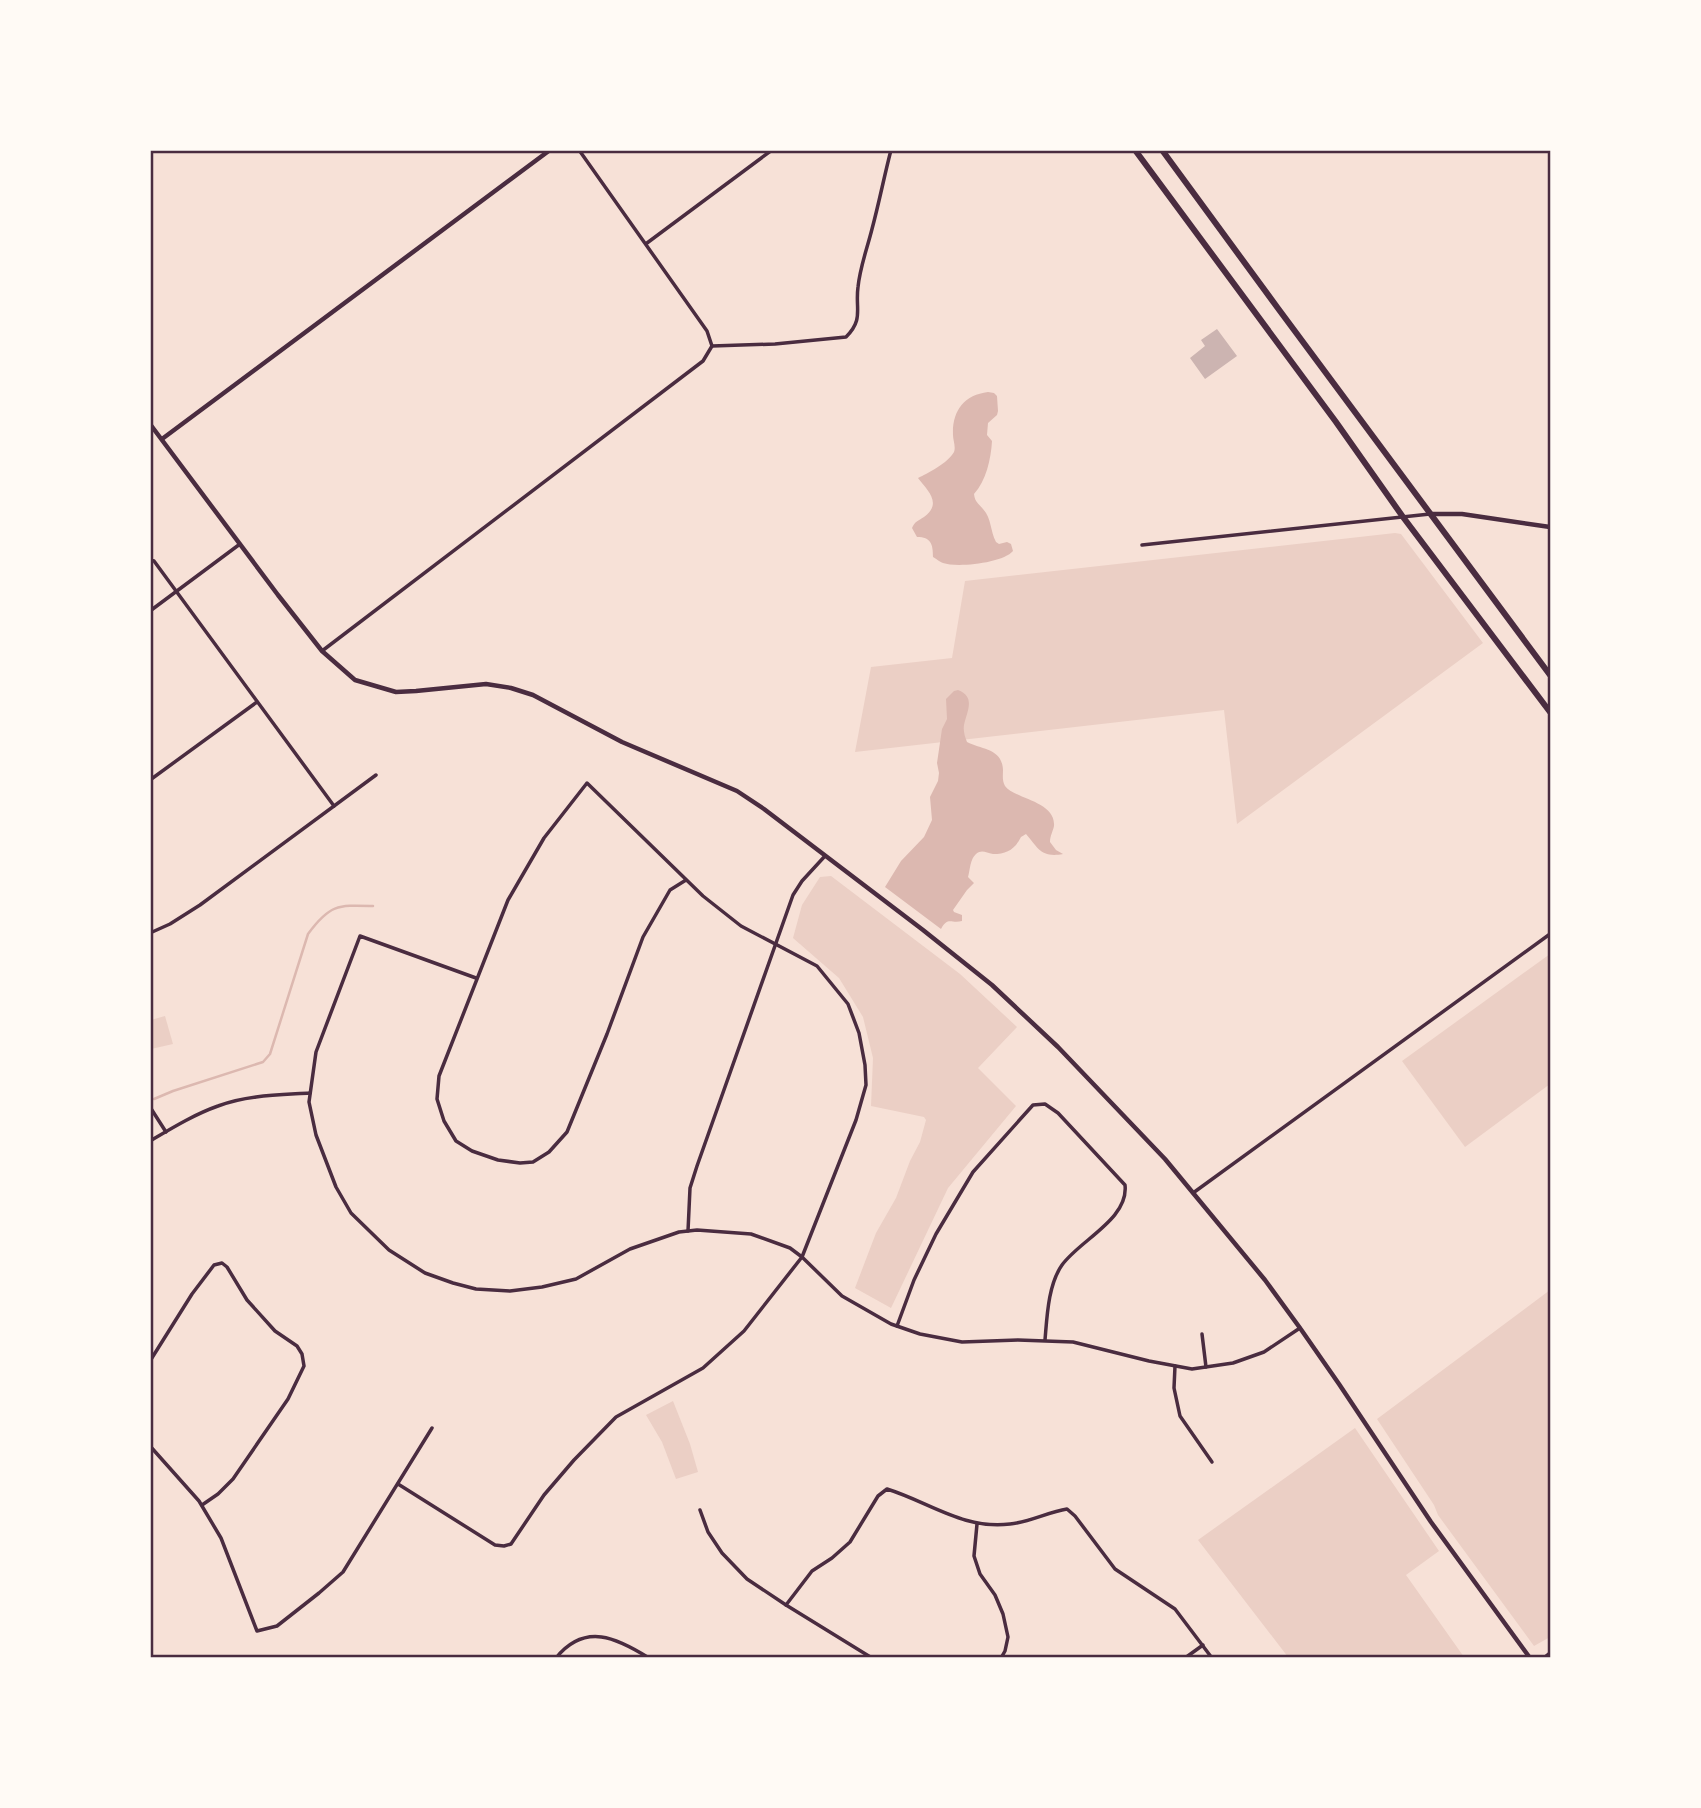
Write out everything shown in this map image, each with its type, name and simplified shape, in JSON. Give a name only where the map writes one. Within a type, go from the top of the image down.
[{"type":"main road","points":[[1135,150],[1403,517],[1550,712]]},
{"type":"main road","points":[[1163,150],[1550,675]]},
{"type":"main road","points":[[1545,1657],[1550,1654]]},
{"type":"street","points":[[162,439],[550,150]]},
{"type":"street","points":[[579,150],[707,331],[712,346]]},
{"type":"street","points":[[646,243],[772,150]]},
{"type":"street","points":[[712,346],[775,344],[846,337],[854,329],[858,319],[857,290],[861,267],[891,150]]},
{"type":"street","points":[[322,651],[702,361],[712,346]]},
{"type":"street","points":[[150,424],[322,651],[355,680],[397,692],[486,684],[511,688],[533,695],[622,741],[737,791],[923,929],[1001,994],[1058,1047],[1119,1110],[1265,1280],[1339,1384],[1430,1522],[1530,1657]]},
{"type":"street","points":[[1142,545],[1430,514],[1462,514],[1550,527]]},
{"type":"street","points":[[150,611],[240,544]]},
{"type":"street","points":[[150,560],[154,561],[334,806]]},
{"type":"street","points":[[150,780],[257,702]]},
{"type":"street","points":[[150,933],[200,905],[376,775]]},
{"type":"street","points":[[398,1484],[495,1545],[511,1544],[544,1495],[616,1417],[703,1368],[744,1331],[802,1256],[856,1120],[866,1085],[859,1033],[848,1004],[817,966],[741,926],[703,897],[686,880],[587,783],[544,838],[508,901],[439,1076],[437,1099],[444,1121],[456,1141],[472,1152],[520,1163],[533,1162],[549,1152],[567,1132],[643,937],[670,890],[686,880]]},
{"type":"street","points":[[688,1231],[690,1188],[793,895],[802,881],[826,856]]},
{"type":"street","points":[[1193,1193],[1550,934]]},
{"type":"street","points":[[477,979],[360,936],[316,1052],[309,1102],[316,1135],[336,1187],[351,1213],[389,1250],[425,1273],[476,1289],[510,1291],[576,1279],[630,1249],[679,1232],[751,1234],[790,1248],[802,1256],[842,1296],[891,1324],[919,1334],[962,1342],[1073,1342],[1192,1369],[1233,1363],[1264,1352],[1300,1328]]},
{"type":"street","points":[[150,1141],[219,1105],[256,1097],[311,1093]]},
{"type":"street","points":[[897,1326],[914,1280],[936,1234],[973,1172],[1033,1105],[1045,1104],[1058,1113],[1125,1185],[1126,1192],[1121,1206],[1113,1216],[1061,1266],[1047,1308],[1045,1341]]},
{"type":"street","points":[[150,1107],[166,1132]]},
{"type":"street","points":[[150,1360],[192,1294],[214,1265],[222,1263],[247,1300],[275,1331],[297,1346],[302,1354],[304,1366],[288,1399],[233,1479],[202,1505]]},
{"type":"street","points":[[1202,1334],[1206,1367]]},
{"type":"street","points":[[1175,1366],[1174,1388],[1180,1416],[1212,1462]]},
{"type":"street","points":[[150,1446],[202,1505],[221,1538],[257,1631],[276,1626],[343,1572],[432,1428]]},
{"type":"street","points":[[786,1605],[812,1571],[850,1542],[878,1496],[887,1489],[958,1519],[977,1524],[1009,1525],[1067,1509],[1115,1569],[1175,1609],[1212,1657]]},
{"type":"street","points":[[700,1510],[708,1532],[722,1553],[747,1579],[872,1657]]},
{"type":"street","points":[[977,1524],[974,1556],[980,1574],[995,1595],[1003,1614],[1008,1637],[1001,1657]]},
{"type":"street","points":[[556,1657],[565,1646],[578,1639],[603,1636],[649,1657]]},
{"type":"street","points":[[1185,1657],[1203,1645]]},
{"type":"shaded area","points":[[988,392],[997,396],[998,411],[988,423],[987,435],[992,441],[990,455],[985,476],[974,494],[988,517],[996,542],[1011,544],[1013,551],[1000,559],[980,563],[943,563],[933,557],[930,542],[917,537],[912,528],[930,512],[933,502],[918,478],[943,464],[954,452],[953,426],[961,406],[972,397]]},
{"type":"shaded area","points":[[1401,534],[1483,643],[1237,824],[1224,710],[855,752],[871,667],[952,658],[965,581]]},
{"type":"shaded area","points":[[958,690],[969,700],[964,727],[967,742],[999,757],[1005,786],[1048,811],[1054,826],[1050,842],[1063,854],[1045,853],[1037,848],[1026,834],[1006,852],[978,853],[972,859],[968,877],[974,883],[953,910],[962,915],[962,921],[948,922],[941,929],[885,887],[901,861],[924,837],[932,820],[930,797],[938,781],[937,763],[942,729],[947,719],[946,699]]},
{"type":"shaded area","points":[[831,876],[960,974],[1017,1027],[978,1068],[1016,1106],[948,1188],[891,1308],[855,1288],[876,1233],[896,1198],[920,1142],[926,1120],[924,1117],[871,1106],[873,1058],[863,1017],[839,978],[793,938],[802,905],[820,877]]},
{"type":"shaded area","points":[[1550,954],[1550,1084],[1465,1147],[1402,1061]]},
{"type":"shaded area","points":[[165,1016],[173,1044],[151,1049],[151,1020]]},
{"type":"shaded area","points":[[1550,1290],[1550,1637],[1534,1646],[1438,1515],[1377,1419]]},
{"type":"shaded area","points":[[673,1401],[698,1472],[676,1479],[662,1442],[646,1415]]},
{"type":"shaded area","points":[[1355,1428],[1439,1551],[1406,1575],[1464,1657],[1288,1657],[1198,1540]]},
{"type":"building","points":[[1217,329],[1237,356],[1205,379],[1190,358],[1205,346],[1201,340]]},
{"type":"waterway","points":[[154,1099],[263,1062],[270,1054],[308,934],[323,917],[336,908],[373,906]]}]
